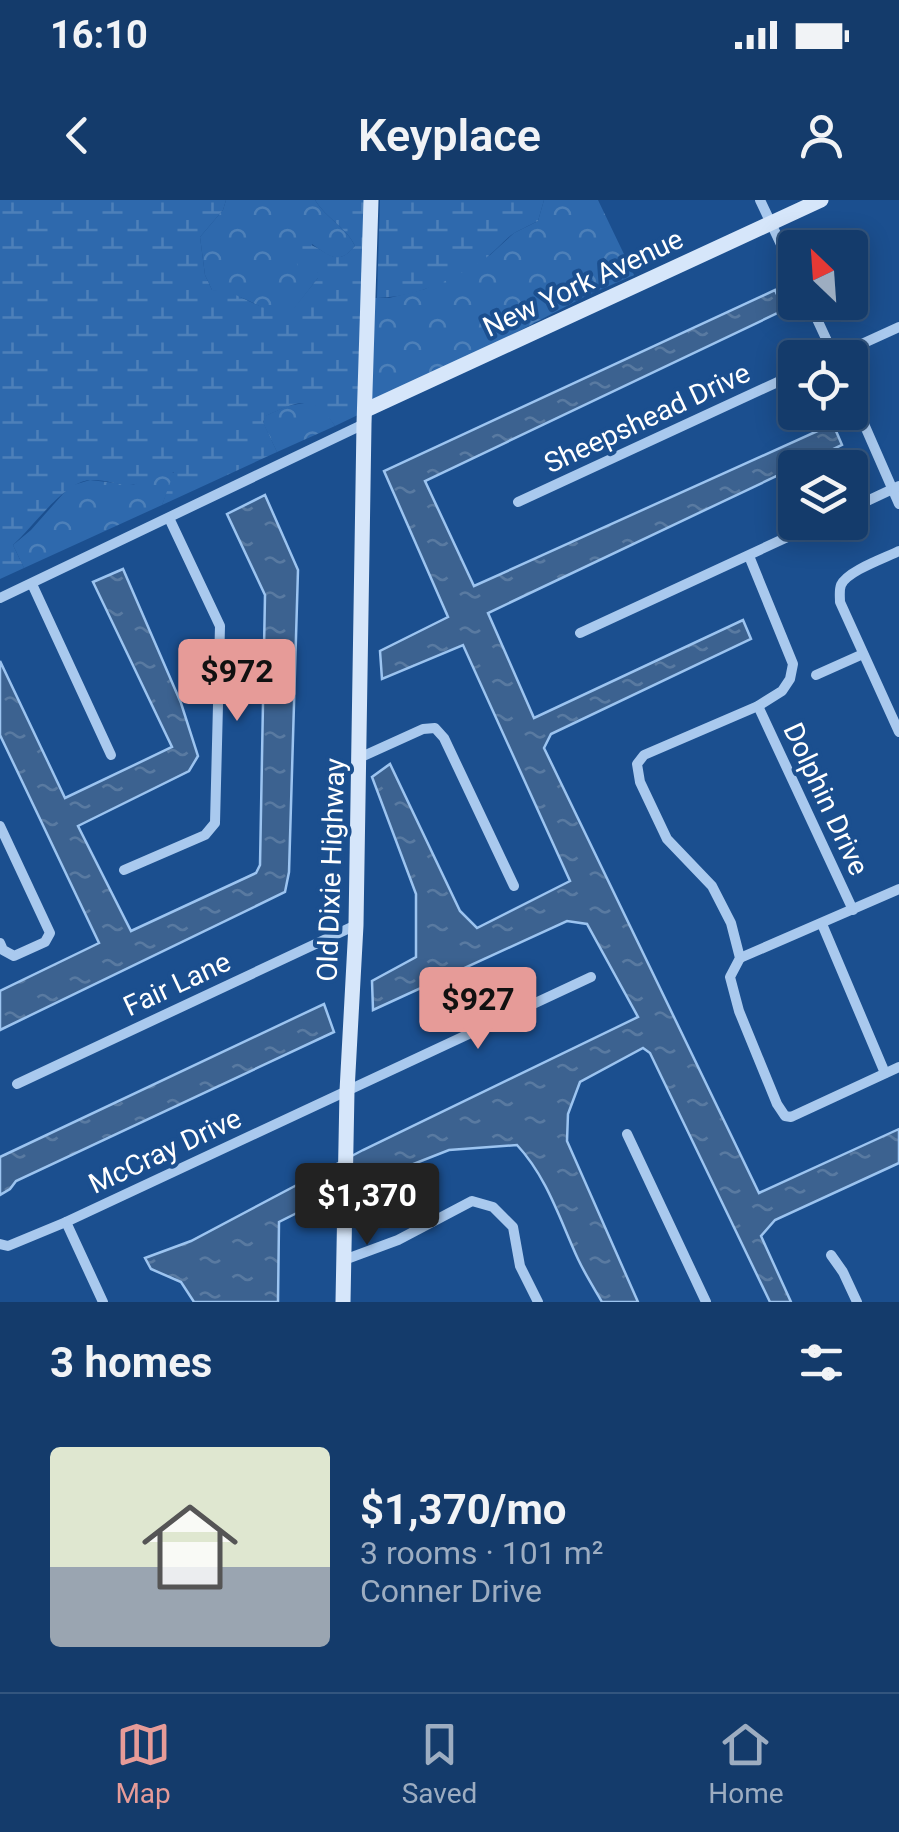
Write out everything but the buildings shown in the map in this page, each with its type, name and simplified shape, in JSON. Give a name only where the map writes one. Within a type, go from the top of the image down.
[{"type":"street","name":"Old Dixie Highway","points":[[343,1302],[356,925],[372,200]]},
{"type":"street","points":[[760,200],[778,239]]},
{"type":"street","name":"New York Avenue","points":[[0,598],[169,518],[365,417],[821,200]]},
{"type":"street","points":[[868,341],[899,327]]},
{"type":"street","name":"Sheepshead Drive","points":[[518,502],[778,382]]},
{"type":"street","points":[[868,429],[896,487],[899,504]]},
{"type":"street","points":[[868,500],[896,487]]},
{"type":"street","points":[[124,870],[206,835],[215,823],[220,626],[169,518]]},
{"type":"street","points":[[580,633],[782,540]]},
{"type":"street","points":[[899,551],[849,575],[841,584],[840,602],[899,732]]},
{"type":"street","points":[[740,958],[730,922],[712,886],[667,840],[640,782],[637,764],[644,755],[758,706],[782,691],[790,679],[794,664],[749,556]]},
{"type":"street","points":[[32,584],[111,755]]},
{"type":"street","points":[[816,675],[863,654]]},
{"type":"street","name":"Dolphin Drive","points":[[758,706],[853,910]]},
{"type":"street","points":[[360,758],[423,729],[435,728],[444,738],[514,886]]},
{"type":"street","points":[[0,826],[50,933],[45,942],[14,956],[3,950],[0,943]]},
{"type":"street","points":[[899,889],[740,958],[730,977],[739,1012],[785,1116],[899,1067]]},
{"type":"street","points":[[822,924],[886,1073]]},
{"type":"street","name":"Fair Lane","points":[[16,1084],[356,925]]},
{"type":"street","name":"McCray Drive","points":[[0,1244],[8,1246],[66,1222],[592,977]]},
{"type":"street","points":[[627,1134],[706,1302]]},
{"type":"street","points":[[344,1260],[398,1240],[472,1202],[493,1207],[513,1227],[520,1266],[538,1302]]},
{"type":"street","points":[[66,1222],[103,1302]]},
{"type":"street","points":[[831,1255],[857,1302]]},
{"type":"green space","points":[[0,200],[226,200],[223,210],[200,237],[205,275],[212,290],[280,310],[293,309],[318,278],[318,273],[298,266],[294,257],[302,243],[335,257],[355,246],[315,200],[366,200],[360,414],[335,426],[319,408],[304,403],[266,416],[263,422],[277,452],[162,505],[174,472],[130,485],[95,480],[80,483],[60,496],[13,545],[24,568],[0,579]]},
{"type":"green space","points":[[226,200],[315,200],[355,246],[339,257],[312,244],[309,268],[319,273],[318,278],[293,310],[269,310],[212,290],[205,275],[200,237],[223,210]]},
{"type":"green space","points":[[380,200],[544,200],[538,221],[513,234],[462,273],[421,290],[377,298]]},
{"type":"green space","points":[[544,200],[598,200],[634,275],[371,401],[374,298],[425,289],[490,255],[514,233],[538,221]]},
{"type":"green space","points":[[310,402],[325,411],[335,426],[277,452],[263,423],[265,416],[287,406]]},
{"type":"green space","points":[[169,471],[175,473],[162,505],[24,568],[13,545],[70,486],[90,480],[133,485]]},
{"type":"water","points":[[775,290],[778,313],[425,481],[474,586],[820,430],[836,430],[842,445],[831,450],[778,450],[778,475],[488,613],[534,718],[743,620],[751,639],[551,734],[544,748],[759,1193],[899,1129],[899,1163],[775,1220],[761,1236],[791,1302],[770,1302],[650,1053],[643,1048],[580,1082],[568,1114],[567,1141],[638,1302],[602,1302],[545,1185],[517,1145],[449,1150],[327,1198],[279,1222],[278,1302],[194,1302],[181,1282],[151,1269],[145,1258],[191,1241],[363,1150],[638,1017],[587,924],[567,921],[373,1010],[372,981],[416,957],[416,894],[372,777],[390,764],[460,911],[477,928],[570,881],[463,645],[382,679],[380,651],[448,617],[384,471]]},
{"type":"water","points":[[265,495],[298,570],[289,872],[285,892],[0,1030],[0,991],[99,943],[0,735],[0,661],[65,798],[172,747],[93,582],[123,569],[181,703],[198,756],[189,771],[78,826],[131,931],[256,873],[260,865],[265,595],[227,514]]},
{"type":"water","points":[[324,1004],[334,1032],[16,1181],[0,1195],[0,1157]]}]
